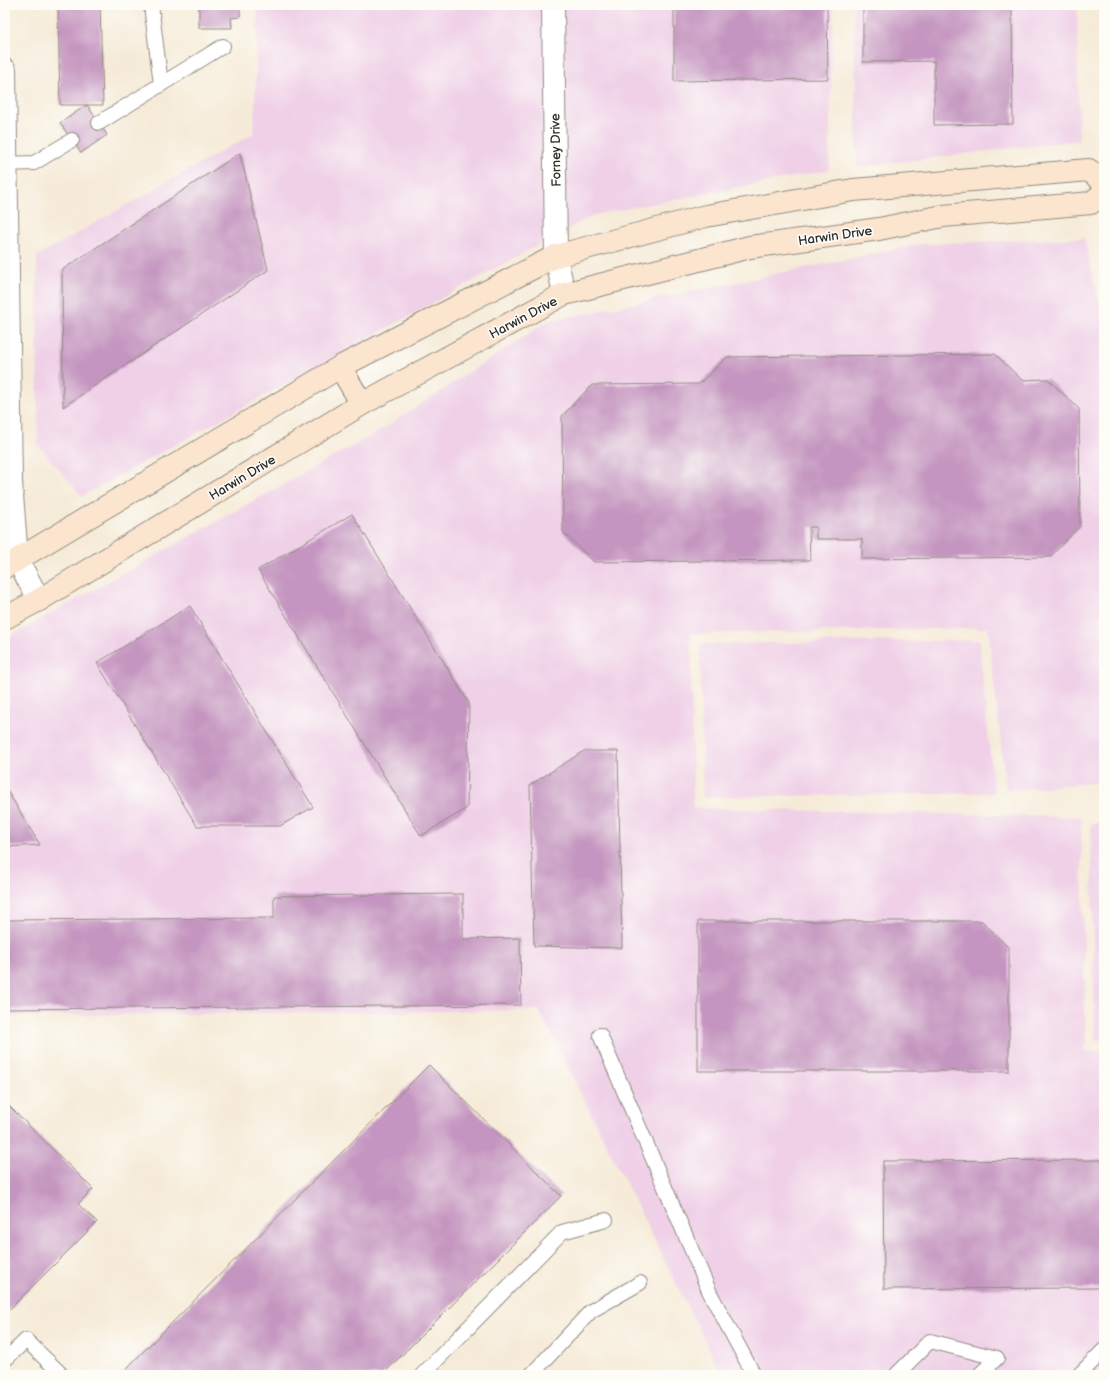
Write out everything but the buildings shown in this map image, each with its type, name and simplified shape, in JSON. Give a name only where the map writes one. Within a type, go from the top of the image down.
[{"type":"main road","points":[[11,563],[340,367],[556,256],[706,216],[854,190],[1089,170],[1104,183]]},
{"type":"main road","name":"Harwin Drive","points":[[5,618],[39,600],[362,404],[564,294],[750,247],[879,229],[943,216],[1091,203],[1104,193]]},
{"type":"main road","points":[[340,367],[362,404]]},
{"type":"street","name":"Forney Drive","points":[[553,5],[556,256],[564,294]]},
{"type":"street","points":[[5,70],[11,563],[39,600]]},
{"type":"lane","points":[[151,5],[161,84]]},
{"type":"lane","points":[[99,123],[223,46]]},
{"type":"lane","points":[[6,164],[34,163],[72,140]]},
{"type":"lane","points":[[600,1035],[710,1292],[754,1375]]},
{"type":"lane","points":[[422,1375],[562,1232],[606,1220]]},
{"type":"lane","points":[[531,1375],[591,1310],[640,1283]]},
{"type":"lane","points":[[5,1360],[26,1340],[62,1375]]},
{"type":"lane","points":[[896,1375],[930,1341],[997,1358],[979,1375]]},
{"type":"lane","points":[[1079,1375],[1104,1350]]},
{"type":"shaded area","points":[[258,5],[833,5],[829,170],[593,215],[82,496],[38,445],[37,256],[254,133]]},
{"type":"shaded area","points":[[854,5],[1077,5],[1079,140],[857,167]]},
{"type":"shaded area","points":[[1084,238],[1104,322],[1104,782],[1006,790],[988,628],[691,634],[693,808],[1081,817],[1086,1052],[1104,1051],[1104,1375],[722,1375],[539,1010],[5,1016],[5,639],[383,429],[548,321],[921,244]]},
{"type":"shaded area","points":[[979,640],[994,793],[703,797],[700,644]]},
{"type":"shaded area","points":[[1104,821],[1104,1040],[1095,1040],[1091,824]]}]
